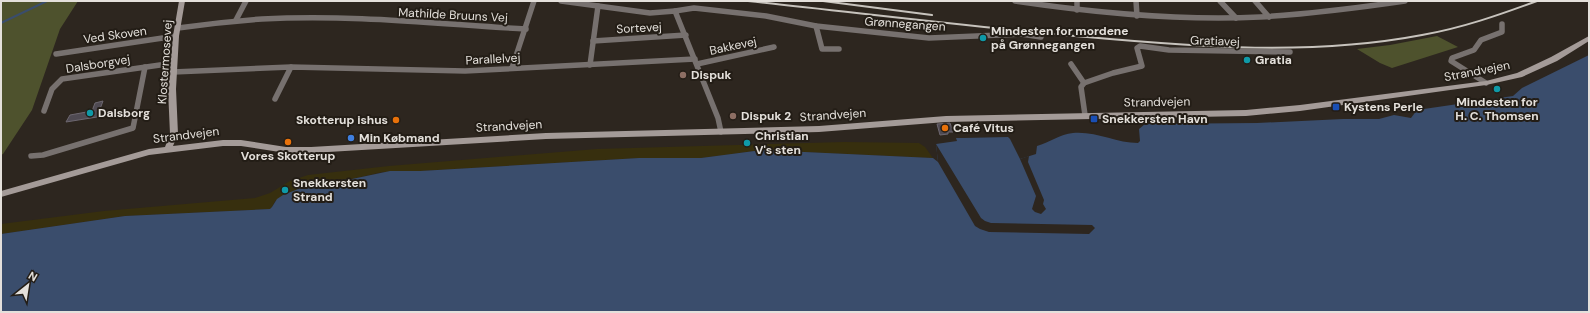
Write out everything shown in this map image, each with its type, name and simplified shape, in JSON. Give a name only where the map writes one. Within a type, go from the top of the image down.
[{"type":"main road","name":"Klostermosevej","points":[[168,148],[174,134],[172,98],[173,72],[176,36],[182,1]]},
{"type":"main road","name":"Strandvejen","points":[[1,194],[130,157],[168,148],[236,142],[286,150],[311,150],[419,142],[546,136],[819,129],[946,119],[1246,113],[1300,108],[1486,83],[1519,75],[1554,59],[1589,38]]},
{"type":"street","points":[[236,20],[246,1]]},
{"type":"street","points":[[512,68],[534,1]]},
{"type":"street","name":"Grønnegangen","points":[[561,1],[650,13],[700,9],[766,16],[788,22],[816,26],[930,38],[1021,34],[1041,37]]},
{"type":"street","points":[[1015,1],[1077,10],[1137,16],[1236,18],[1269,17],[1374,6],[1405,1]]},
{"type":"street","points":[[1076,1],[1077,10]]},
{"type":"street","points":[[1136,1],[1137,16]]},
{"type":"street","points":[[1220,1],[1236,18]]},
{"type":"street","points":[[1255,1],[1269,17]]},
{"type":"street","points":[[590,65],[598,6]]},
{"type":"street","points":[[675,11],[686,35],[718,118],[721,132]]},
{"type":"street","name":"Mathilde Bruuns Vej","points":[[178,28],[236,20],[271,18],[348,19],[526,29]]},
{"type":"street","points":[[1486,83],[1451,61],[1452,58],[1474,50],[1480,40],[1502,32],[1502,24]]},
{"type":"street","points":[[816,26],[822,49],[839,49]]},
{"type":"street","name":"Sortevej","points":[[593,41],[686,35]]},
{"type":"street","name":"Ved Skoven","points":[[56,54],[176,36]]},
{"type":"street","name":"Gratiavej","points":[[1084,83],[1113,73],[1142,66],[1137,48],[1140,46],[1169,50],[1290,52]]},
{"type":"street","name":"Bakkevej","points":[[697,64],[774,47]]},
{"type":"street","name":"Parallelvej","points":[[173,72],[291,67],[465,71],[695,59]]},
{"type":"street","name":"Dalsborgvej","points":[[44,111],[52,90],[62,79],[174,63]]},
{"type":"street","points":[[1071,64],[1084,83],[1082,87],[1086,115]]},
{"type":"street","points":[[31,156],[43,155],[134,128],[144,67]]},
{"type":"street","points":[[275,99],[291,67]]},
{"type":"green space","points":[[1,1],[78,1],[60,29],[32,110],[1,155]]},
{"type":"green space","points":[[1437,36],[1458,47],[1392,68],[1380,63],[1357,49],[1390,45]]},
{"type":"sand","name":"Snekkersten Strand","points":[[844,142],[919,143],[925,147],[933,158],[762,150],[701,158],[639,158],[382,172],[352,179],[316,182],[275,201],[270,209],[125,216],[1,234],[1,224],[104,211],[255,198],[270,193],[290,181],[308,175],[389,166],[597,149]]},
{"type":"water","points":[[1589,55],[1589,312],[1,312],[1,234],[125,216],[270,209],[277,199],[283,195],[316,182],[352,179],[390,171],[420,171],[639,158],[701,158],[762,150],[933,158],[938,162],[936,144],[957,141],[956,138],[1008,137],[1020,159],[1036,154],[1037,146],[1073,133],[1098,135],[1138,143],[1140,141],[1139,129],[1145,124],[1257,123],[1379,119],[1394,115],[1411,118],[1417,110],[1513,96],[1522,88]]},
{"type":"pier","points":[[936,144],[981,218],[985,221],[991,223],[1092,225],[1095,228],[1089,234],[989,232],[980,229],[975,226],[938,162]]},
{"type":"pier","points":[[1029,156],[1028,162],[1044,200],[1043,204],[1046,209],[1041,214],[1032,209],[1036,196],[1020,159]]},
{"type":"building","name":"Dalsborg","points":[[103,101],[97,117],[66,122],[70,115],[92,111],[95,103]]},
{"type":"building","name":"Café Vitus","points":[[950,123],[953,132],[940,135],[937,124]]},
{"type":"waterway","points":[[1,23],[47,1]]},
{"type":"railway","points":[[748,1],[1087,37],[1171,44],[1255,48],[1339,46],[1381,42],[1466,25],[1537,1]]},
{"type":"railway","points":[[823,1],[932,15]]},
{"type":"place","name":"Mindesten for mordene på Grønnegangen","points":[[983,38]]},
{"type":"place","name":"Gratia","points":[[1247,60]]},
{"type":"place","name":"Dispuk","points":[[683,75]]},
{"type":"place","name":"Mindesten for H. C. Thomsen","points":[[1497,89]]},
{"type":"place","name":"Kystens Perle","points":[[1336,107]]},
{"type":"place","name":"Dalsborg","points":[[90,113]]},
{"type":"place","name":"Dispuk 2","points":[[733,116]]},
{"type":"place","name":"Snekkersten Havn","points":[[1094,119]]},
{"type":"place","name":"Skotterup ishus","points":[[396,120]]},
{"type":"place","name":"Café Vitus","points":[[945,128]]},
{"type":"place","name":"Min Købmand","points":[[351,138]]},
{"type":"place","name":"Vores Skotterup","points":[[288,142]]},
{"type":"place","name":"Christian V's sten","points":[[747,143]]},
{"type":"place","name":"Snekkersten Strand","points":[[285,190]]}]
